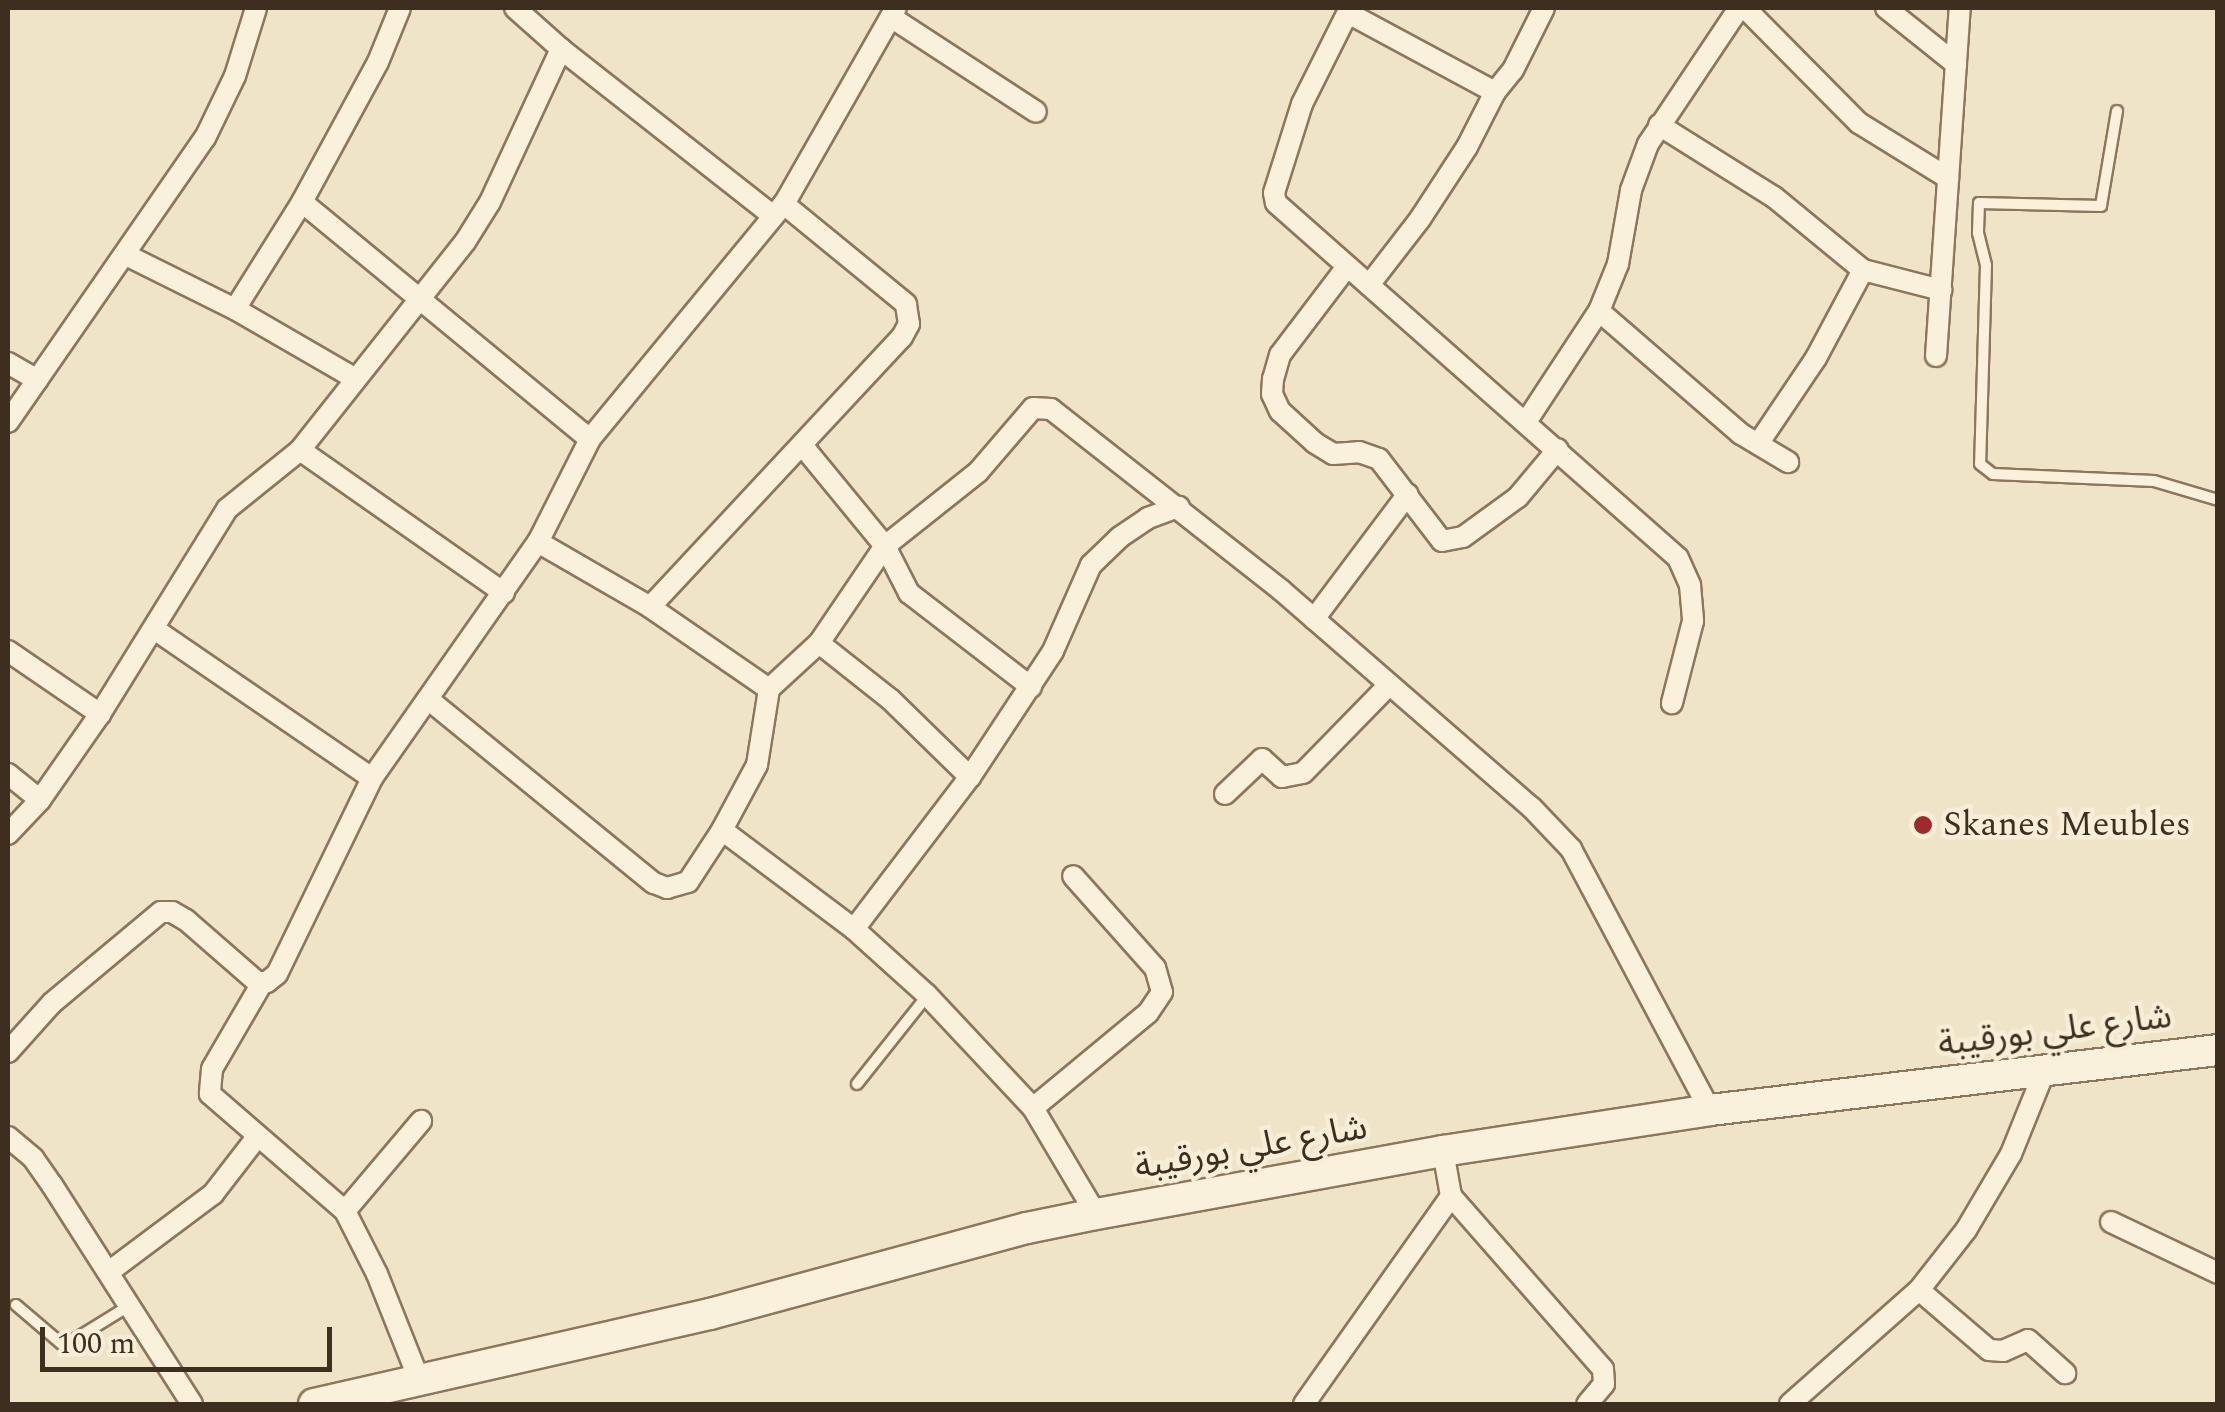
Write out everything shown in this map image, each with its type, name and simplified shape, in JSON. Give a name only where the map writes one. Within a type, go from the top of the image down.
[{"type":"main road","name":"شارع علي بورقيبة","points":[[314,1404],[386,1395],[418,1377],[710,1314],[1027,1228],[1096,1214],[1444,1151],[1710,1110],[2218,1050]]},
{"type":"street","points":[[8,422],[126,255],[223,106],[256,8]]},
{"type":"street","points":[[234,309],[302,202],[378,62],[400,8]]},
{"type":"street","points":[[515,8],[561,49],[910,310],[902,337],[650,608]]},
{"type":"street","points":[[1369,285],[1448,176],[1544,8]]},
{"type":"street","points":[[1526,422],[1599,310],[1618,264],[1634,180],[1659,125],[1742,8],[1858,122],[1948,178]]},
{"type":"street","points":[[1886,8],[1956,64]]},
{"type":"street","points":[[1936,356],[1960,8]]},
{"type":"street","points":[[1495,92],[1349,10],[1302,104],[1274,194],[1284,212],[1346,268],[1558,449],[1678,558],[1686,574],[1693,621],[1672,704]]},
{"type":"street","points":[[418,1377],[377,1274],[345,1211],[214,1100],[208,1086],[212,1070],[262,983],[274,979],[284,966],[372,778],[538,542],[590,439],[778,210],[894,12],[1036,112]]},
{"type":"street","points":[[8,834],[40,800],[100,714],[227,510],[300,450],[465,242],[490,202],[561,49]]},
{"type":"street","points":[[1659,125],[1774,197],[1864,270],[1941,290]]},
{"type":"street","points":[[302,202],[590,439]]},
{"type":"street","points":[[126,255],[234,309],[354,378]]},
{"type":"street","points":[[1346,268],[1280,355],[1272,394],[1280,411],[1316,443],[1333,454],[1360,452],[1379,459],[1435,536],[1452,541],[1518,497],[1558,449]]},
{"type":"street","points":[[1758,444],[1816,358],[1864,270]]},
{"type":"street","points":[[1599,310],[1758,444],[1788,462]]},
{"type":"street","points":[[8,363],[37,380]]},
{"type":"street","points":[[428,698],[662,887],[688,882],[722,830],[756,764],[770,689],[819,643],[885,546],[978,472],[1033,408],[1051,409],[1179,507],[1314,619],[1532,808],[1571,848],[1710,1110]]},
{"type":"street","points":[[802,445],[885,546],[909,594],[1030,687]]},
{"type":"street","points":[[300,450],[504,593]]},
{"type":"street","points":[[1314,619],[1408,494]]},
{"type":"street","points":[[854,929],[970,777],[1030,687],[1070,620],[1084,579],[1102,551],[1148,518],[1179,507]]},
{"type":"street","points":[[538,542],[650,608],[770,689]]},
{"type":"street","points":[[154,629],[372,778]]},
{"type":"street","points":[[819,643],[890,699],[970,777]]},
{"type":"street","points":[[8,650],[100,714]]},
{"type":"street","points":[[1226,794],[1262,759],[1282,777],[1303,773],[1389,685]]},
{"type":"street","points":[[8,774],[40,800]]},
{"type":"street","points":[[722,830],[854,929],[927,995],[1033,1108],[1096,1214]]},
{"type":"street","points":[[1033,1108],[1148,1013],[1162,992],[1155,968],[1073,876]]},
{"type":"street","points":[[8,1052],[52,1003],[161,912],[186,920],[262,983]]},
{"type":"street","points":[[1790,1404],[1919,1290],[1997,1180],[2045,1070]]},
{"type":"street","points":[[345,1211],[421,1121]]},
{"type":"street","points":[[8,1137],[33,1158],[110,1271],[192,1404]]},
{"type":"street","points":[[110,1271],[214,1194],[256,1138]]},
{"type":"street","points":[[1444,1151],[1451,1196],[1603,1369],[1604,1384],[1587,1404]]},
{"type":"street","points":[[1304,1404],[1451,1196]]},
{"type":"street","points":[[2111,1222],[2218,1272]]},
{"type":"street","points":[[1919,1290],[1989,1350],[2003,1352],[2028,1340],[2065,1373]]},
{"type":"lane","points":[[2117,112],[2101,206],[1979,202],[1978,233],[1986,265],[1980,464],[1994,474],[2154,481],[2218,500]]},
{"type":"lane","points":[[857,1084],[927,995]]},
{"type":"lane","points":[[16,1304],[64,1346],[131,1304]]},
{"type":"place","name":"Skanes Meubles","points":[[1923,825]]}]
